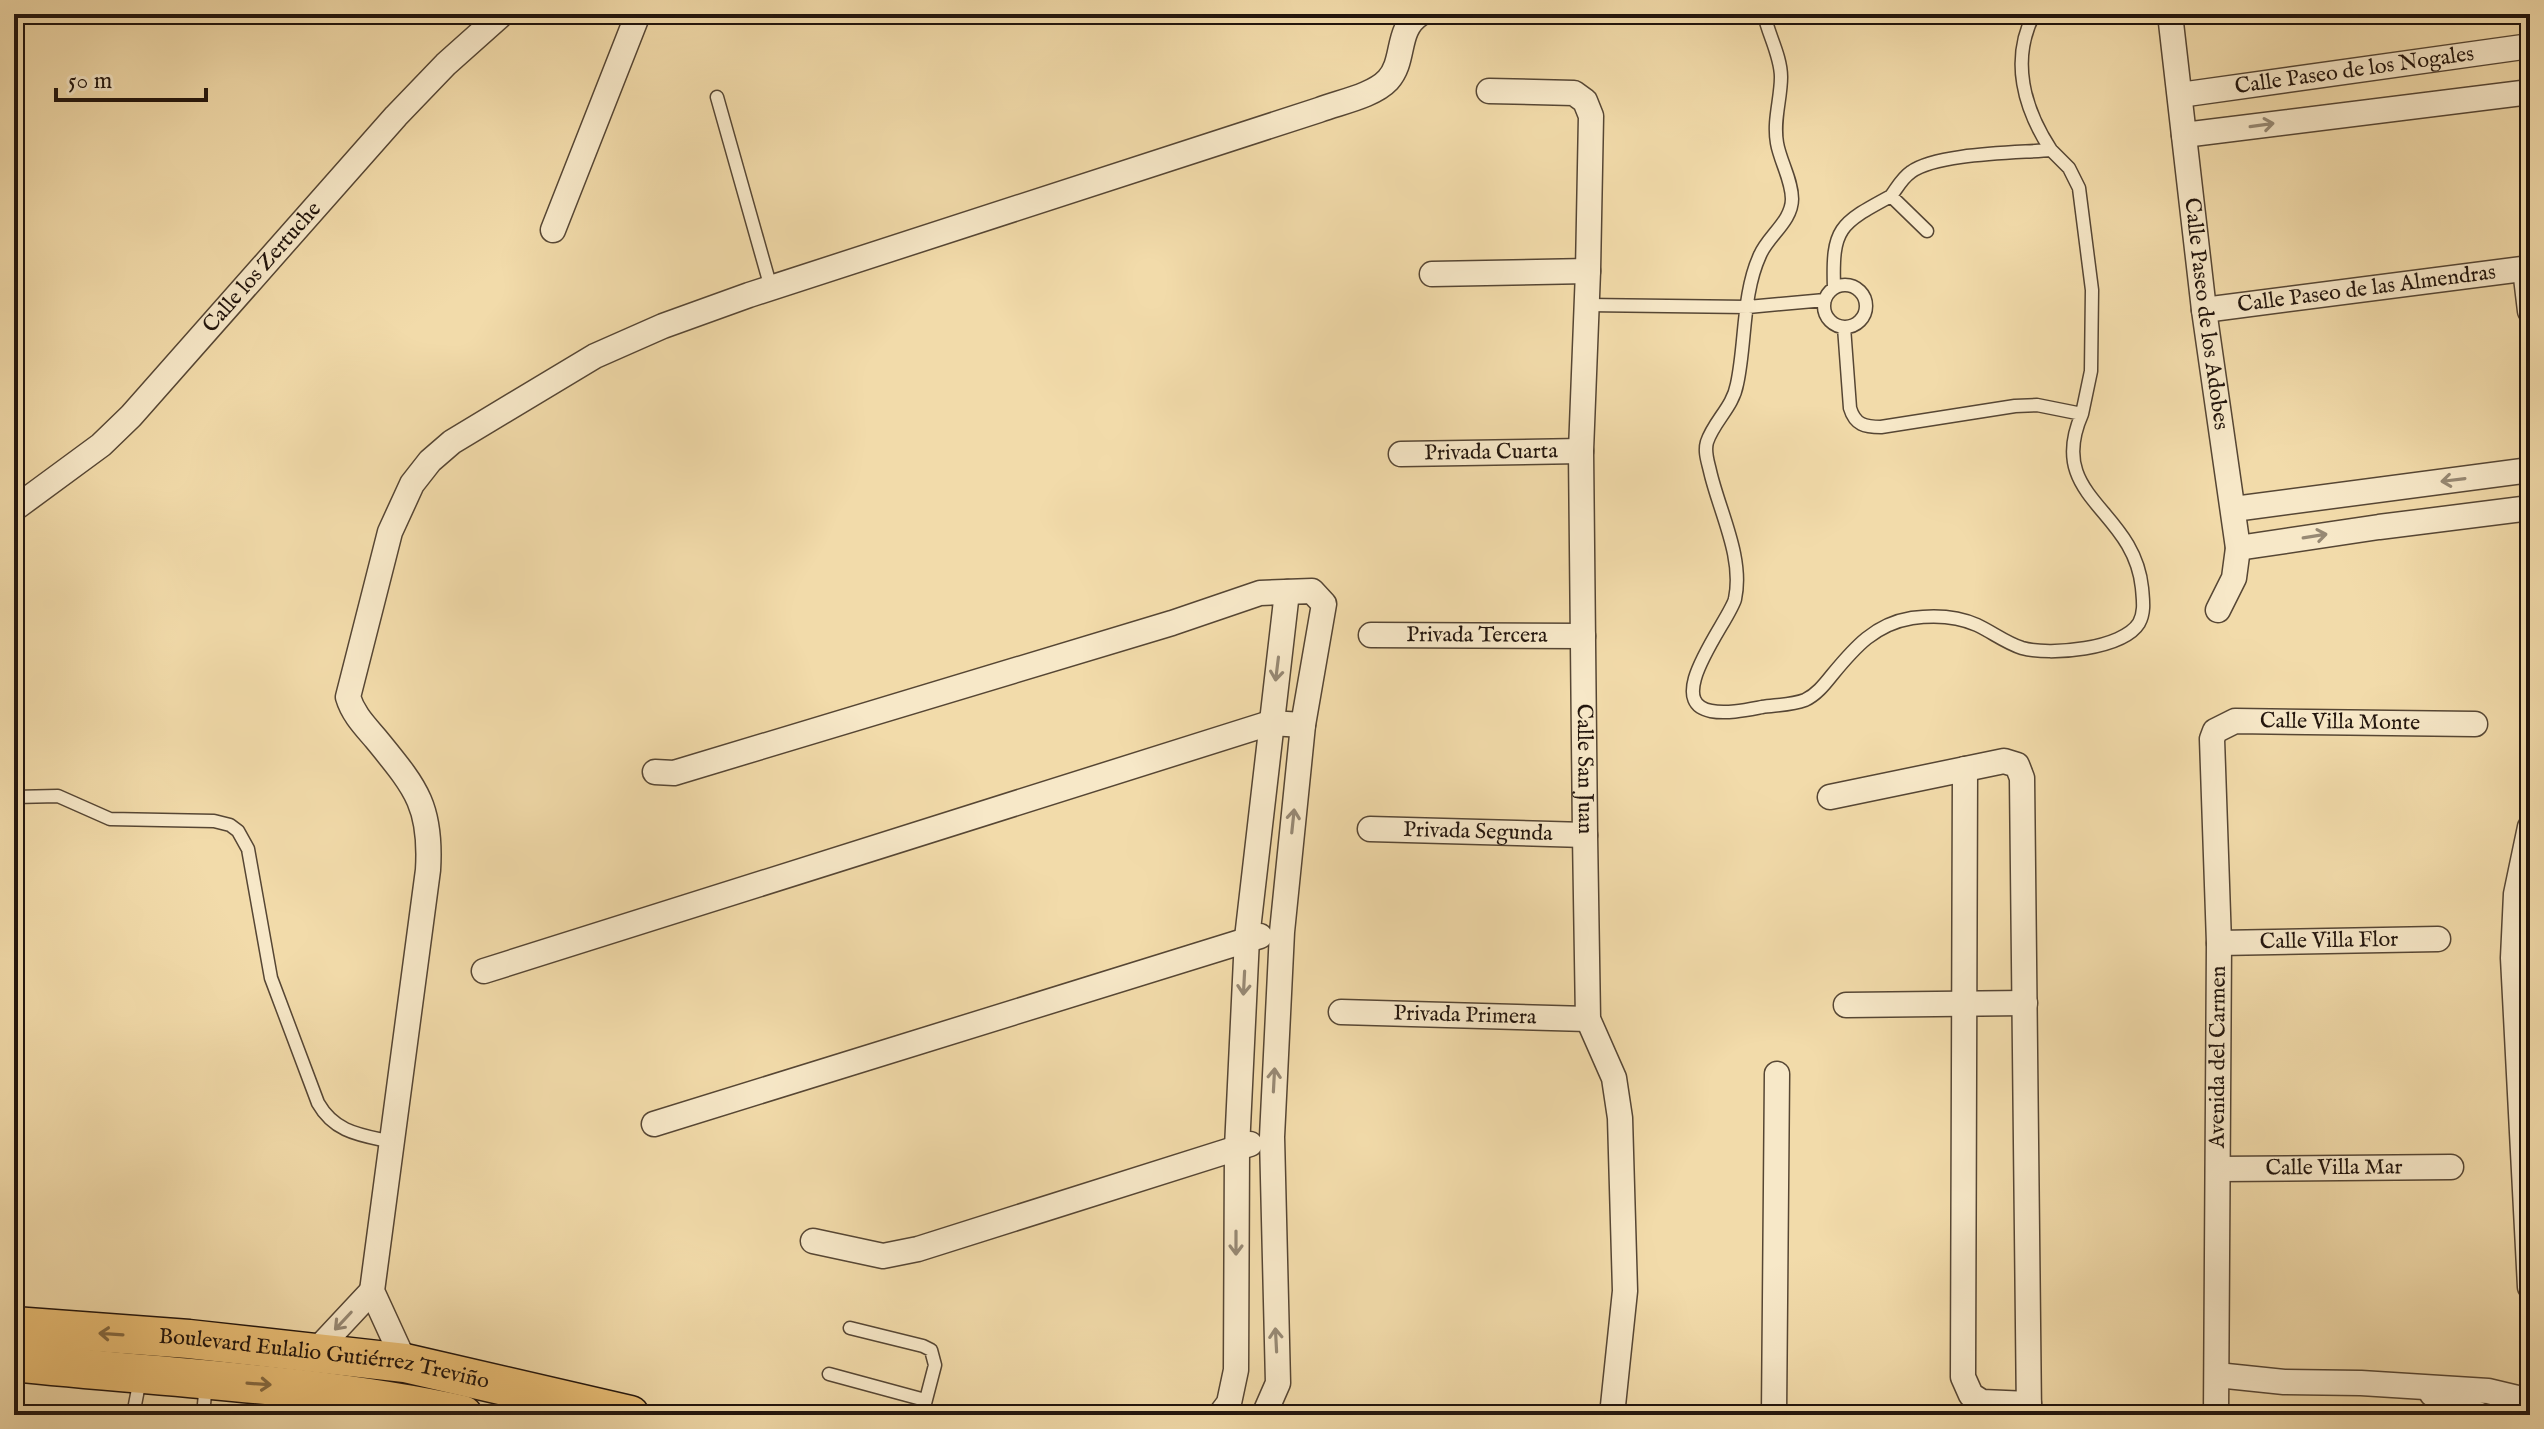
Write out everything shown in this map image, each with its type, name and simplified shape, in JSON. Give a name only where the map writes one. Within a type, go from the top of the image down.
[{"type":"main road","name":"Boulevard Eulalio Gutiérrez Treviño","points":[[14,1326],[315,1352],[405,1363],[630,1415]]},
{"type":"main road","name":"Boulevard Eulalio Gutiérrez Treviño","points":[[14,1362],[141,1375],[205,1398],[417,1405],[463,1415]]},
{"type":"street","name":"Calle los Zertuche","points":[[14,509],[101,445],[131,416],[396,116],[446,64],[502,14]]},
{"type":"street","points":[[553,230],[638,14]]},
{"type":"street","points":[[405,1363],[372,1291],[428,870],[428,826],[422,802],[411,782],[363,724],[348,697],[381,561],[399,508],[430,461],[452,442],[532,392],[595,356],[663,326],[1373,90],[1390,78],[1404,31],[1420,14]]},
{"type":"street","name":"Calle Paseo de los Adobes","points":[[2170,14],[2204,310],[2238,548],[2234,578],[2218,610]]},
{"type":"street","name":"Calle Paseo de los Nogales","points":[[2180,95],[2530,46]]},
{"type":"street","points":[[2389,66],[2394,107]]},
{"type":"street","name":"Calle San Juan","points":[[1489,91],[1574,93],[1585,101],[1591,116],[1581,451],[1585,835],[1588,1019],[1614,1078],[1620,1118],[1625,1291],[1612,1415]]},
{"type":"street","name":"Calle Paseo de los Nogales","points":[[2184,135],[2530,92]]},
{"type":"street","points":[[2527,268],[2530,311]]},
{"type":"street","name":"Calle Paseo de las Almendras","points":[[2204,310],[2527,268]]},
{"type":"street","points":[[1432,274],[1588,271]]},
{"type":"street","name":"Privada Cuarta","points":[[1401,454],[1581,451]]},
{"type":"street","points":[[2234,509],[2530,470]]},
{"type":"street","points":[[2373,490],[2379,527]]},
{"type":"street","points":[[2238,548],[2530,508]]},
{"type":"street","points":[[655,772],[674,773],[1172,623],[1260,593],[1312,591],[1324,604],[1303,725],[1282,932],[1272,1137],[1278,1383],[1264,1415]]},
{"type":"street","points":[[1220,1415],[1229,1403],[1236,1370],[1237,1148],[1247,938],[1287,592]]},
{"type":"street","name":"Privada Tercera","points":[[1371,635],[1583,636]]},
{"type":"street","name":"Calle Villa Monte","points":[[2212,739],[2219,727],[2235,721],[2475,724]]},
{"type":"street","points":[[484,971],[1270,723],[1303,725]]},
{"type":"street","name":"Avenida del Carmen","points":[[2212,739],[2219,943],[2216,1415]]},
{"type":"street","points":[[1830,797],[1965,769],[2004,761],[2017,765],[2022,778],[2025,1003],[2017,1409],[1982,1402],[1971,1395],[1963,1377],[1965,769]]},
{"type":"street","points":[[2530,827],[2516,894],[2513,958],[2530,1287]]},
{"type":"street","name":"Privada Segunda","points":[[1370,829],[1585,835]]},
{"type":"street","points":[[654,1124],[1247,938],[1282,932]]},
{"type":"street","name":"Calle Villa Flor","points":[[2219,943],[2438,939]]},
{"type":"street","points":[[1846,1005],[2025,1003]]},
{"type":"street","name":"Privada Primera","points":[[1341,1012],[1588,1019]]},
{"type":"street","points":[[1774,1415],[1777,1074]]},
{"type":"street","points":[[813,1241],[883,1256],[918,1249],[1272,1137]]},
{"type":"street","name":"Calle Villa Mar","points":[[2218,1169],[2451,1167]]},
{"type":"street","points":[[315,1352],[372,1291]]},
{"type":"street","points":[[1236,1370],[1278,1383]]},
{"type":"street","points":[[2217,1375],[2284,1382],[2488,1391],[2530,1401]]},
{"type":"street","points":[[2419,1388],[2480,1415]]},
{"type":"lane","points":[[1764,14],[1780,70],[1776,140],[1792,198],[1786,218],[1759,257],[1751,284],[1734,395],[1706,447],[1714,491],[1733,555],[1736,589],[1725,623],[1701,658],[1695,675],[1694,695],[1708,711],[1737,711],[1804,700],[1823,686],[1865,638],[1891,623],[1907,619],[1940,616],[1962,620],[2022,648],[2038,651],[2080,649],[2113,641],[2133,630],[2143,615],[2139,567],[2134,553],[2117,526],[2083,487],[2074,469],[2071,443],[2082,414],[2091,371],[2092,290],[2079,188],[2069,168],[2051,150],[2035,126],[2026,103],[2022,78],[2025,37],[2034,14]]},
{"type":"lane","points":[[717,97],[771,288]]},
{"type":"lane","points":[[1834,288],[1854,287],[1860,291],[1866,304],[1862,318],[1851,326],[1844,327],[1830,321],[1824,307],[1834,288],[1832,251],[1841,230],[1853,218],[1891,196],[1911,172],[1934,161],[2051,150]]},
{"type":"lane","points":[[1891,196],[1927,231]]},
{"type":"lane","points":[[1587,305],[1748,307],[1825,300]]},
{"type":"lane","points":[[1844,327],[1850,408],[1853,417],[1863,426],[1881,427],[2015,406],[2037,405],[2082,414]]},
{"type":"lane","points":[[14,797],[49,794],[110,819],[214,821],[230,825],[238,831],[252,858],[271,978],[318,1103],[325,1116],[347,1132],[392,1142]]},
{"type":"lane","points":[[850,1328],[931,1350],[935,1365],[922,1415]]},
{"type":"lane","points":[[829,1374],[925,1400]]},
{"type":"lane","points":[[133,1415],[141,1375]]}]
